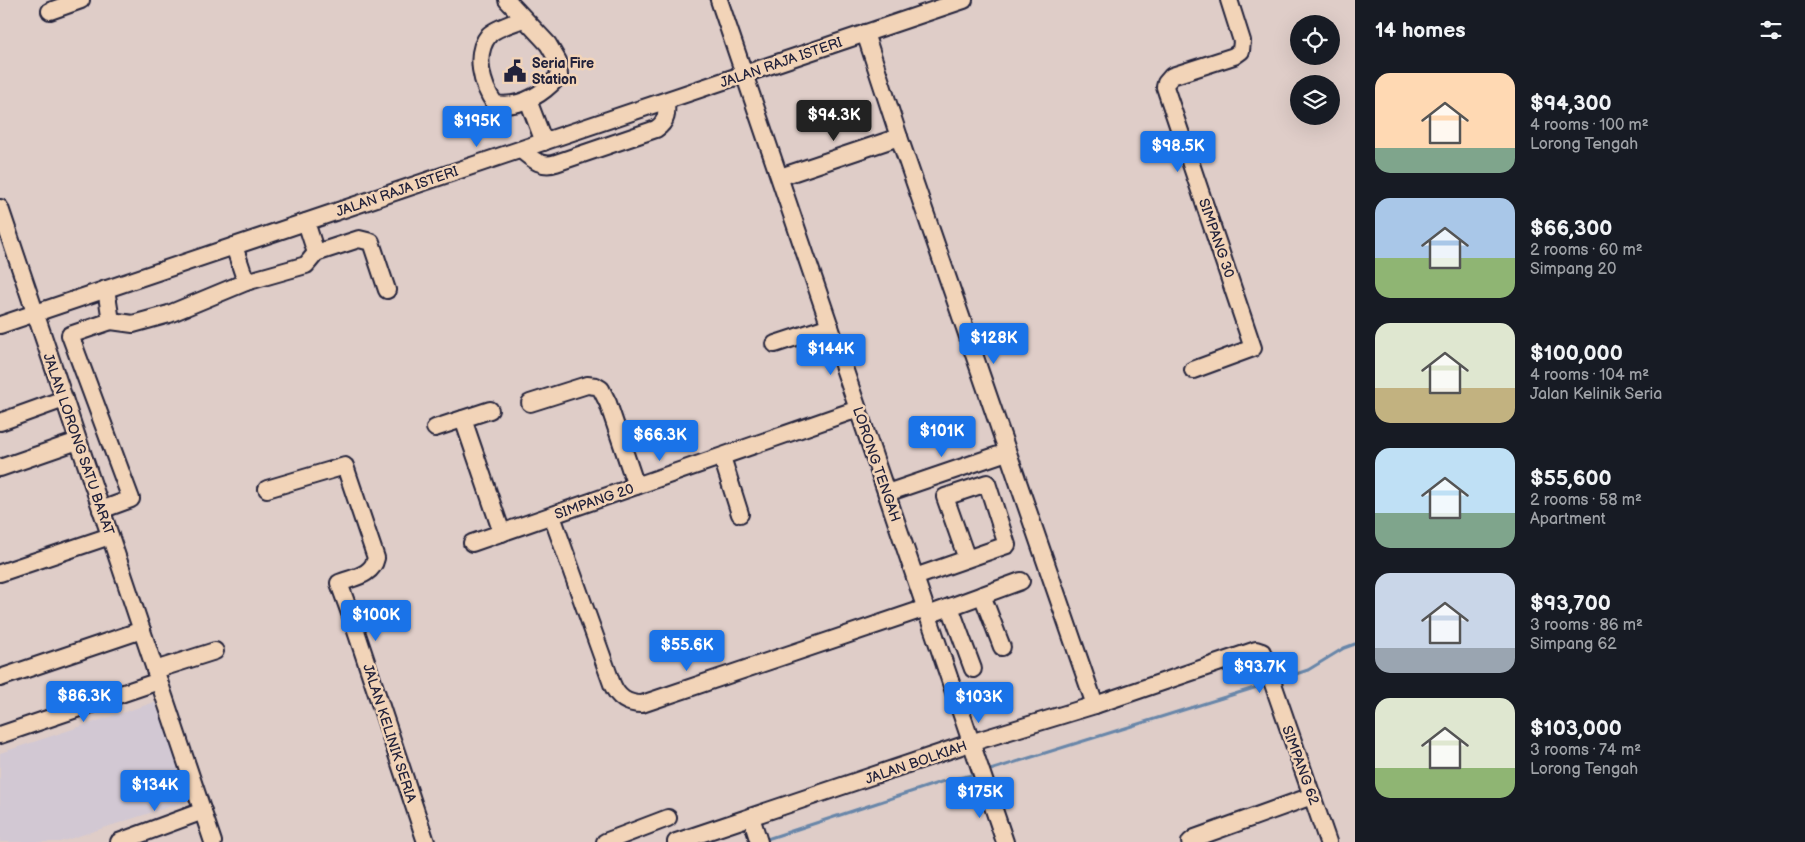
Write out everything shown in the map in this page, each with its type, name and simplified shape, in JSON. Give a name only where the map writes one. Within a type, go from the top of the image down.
[{"type":"street","points":[[50,11],[81,0]]},
{"type":"street","points":[[507,0],[548,44],[558,61],[559,76],[536,96],[528,100],[506,106],[495,104],[488,95],[482,74],[480,57],[483,46],[490,34],[524,19]]},
{"type":"street","name":"LORONG TENGAH","points":[[719,0],[1005,842]]},
{"type":"street","name":"JALAN RAJA ISTERI","points":[[0,325],[964,0]]},
{"type":"street","name":"SIMPANG 30","points":[[1193,370],[1254,348],[1166,87],[1166,83],[1172,76],[1234,56],[1241,50],[1242,41],[1229,0]]},
{"type":"street","points":[[866,33],[898,137],[1095,705]]},
{"type":"street","points":[[528,100],[544,142]]},
{"type":"street","points":[[521,150],[537,163],[550,165],[656,129],[665,121],[667,116],[666,100]]},
{"type":"street","points":[[780,177],[898,137]]},
{"type":"street","name":"JALAN LORONG SATU BARAT","points":[[0,208],[213,842]]},
{"type":"street","points":[[306,222],[316,253]]},
{"type":"street","points":[[101,510],[131,499],[70,334],[111,321],[133,324],[160,316],[246,282],[306,265],[316,253],[359,239],[371,242],[387,290]]},
{"type":"street","points":[[234,246],[246,282]]},
{"type":"street","points":[[106,289],[111,321]]},
{"type":"street","points":[[775,344],[830,326]]},
{"type":"street","points":[[530,403],[587,385],[596,386],[601,389],[608,403],[636,486]]},
{"type":"street","points":[[0,422],[64,399]]},
{"type":"street","points":[[435,428],[490,410]]},
{"type":"street","name":"SIMPANG 20","points":[[472,543],[858,410]]},
{"type":"street","points":[[463,418],[502,533]]},
{"type":"street","points":[[0,468],[78,442]]},
{"type":"street","points":[[887,493],[1007,452]]},
{"type":"street","points":[[722,457],[740,514]]},
{"type":"street","name":"JALAN KELINIK SERIA","points":[[267,489],[345,466],[376,558],[374,566],[369,572],[339,583],[426,842]]},
{"type":"street","points":[[915,576],[967,559],[1007,545],[987,483],[946,497],[967,559]]},
{"type":"street","points":[[552,516],[612,684],[620,697],[634,704],[642,704],[927,611],[950,607],[1021,581]]},
{"type":"street","points":[[0,573],[110,536]]},
{"type":"street","points":[[982,595],[1002,647]]},
{"type":"street","points":[[950,607],[973,669]]},
{"type":"street","points":[[0,678],[142,630]]},
{"type":"street","name":"JALAN BOLKIAH","points":[[676,842],[970,743],[1095,705],[1256,650],[1262,652],[1265,660]]},
{"type":"street","points":[[0,735],[215,652]]},
{"type":"street","name":"SIMPANG 62","points":[[1265,660],[1328,842]]},
{"type":"street","points":[[1190,842],[1195,838],[1312,796]]},
{"type":"street","points":[[119,842],[202,811]]},
{"type":"street","points":[[752,817],[758,839]]},
{"type":"street","points":[[605,842],[645,835],[668,818]]},
{"type":"shaded area","points":[[155,702],[190,800],[60,842],[0,842],[0,753]]},
{"type":"waterway","points":[[1278,680],[1308,670],[1344,648],[1355,644]]},
{"type":"waterway","points":[[987,771],[1267,684]]},
{"type":"waterway","points":[[764,840],[941,782],[976,774]]},
{"type":"place","name":"Seria Fire Station","points":[[515,71]]}]
